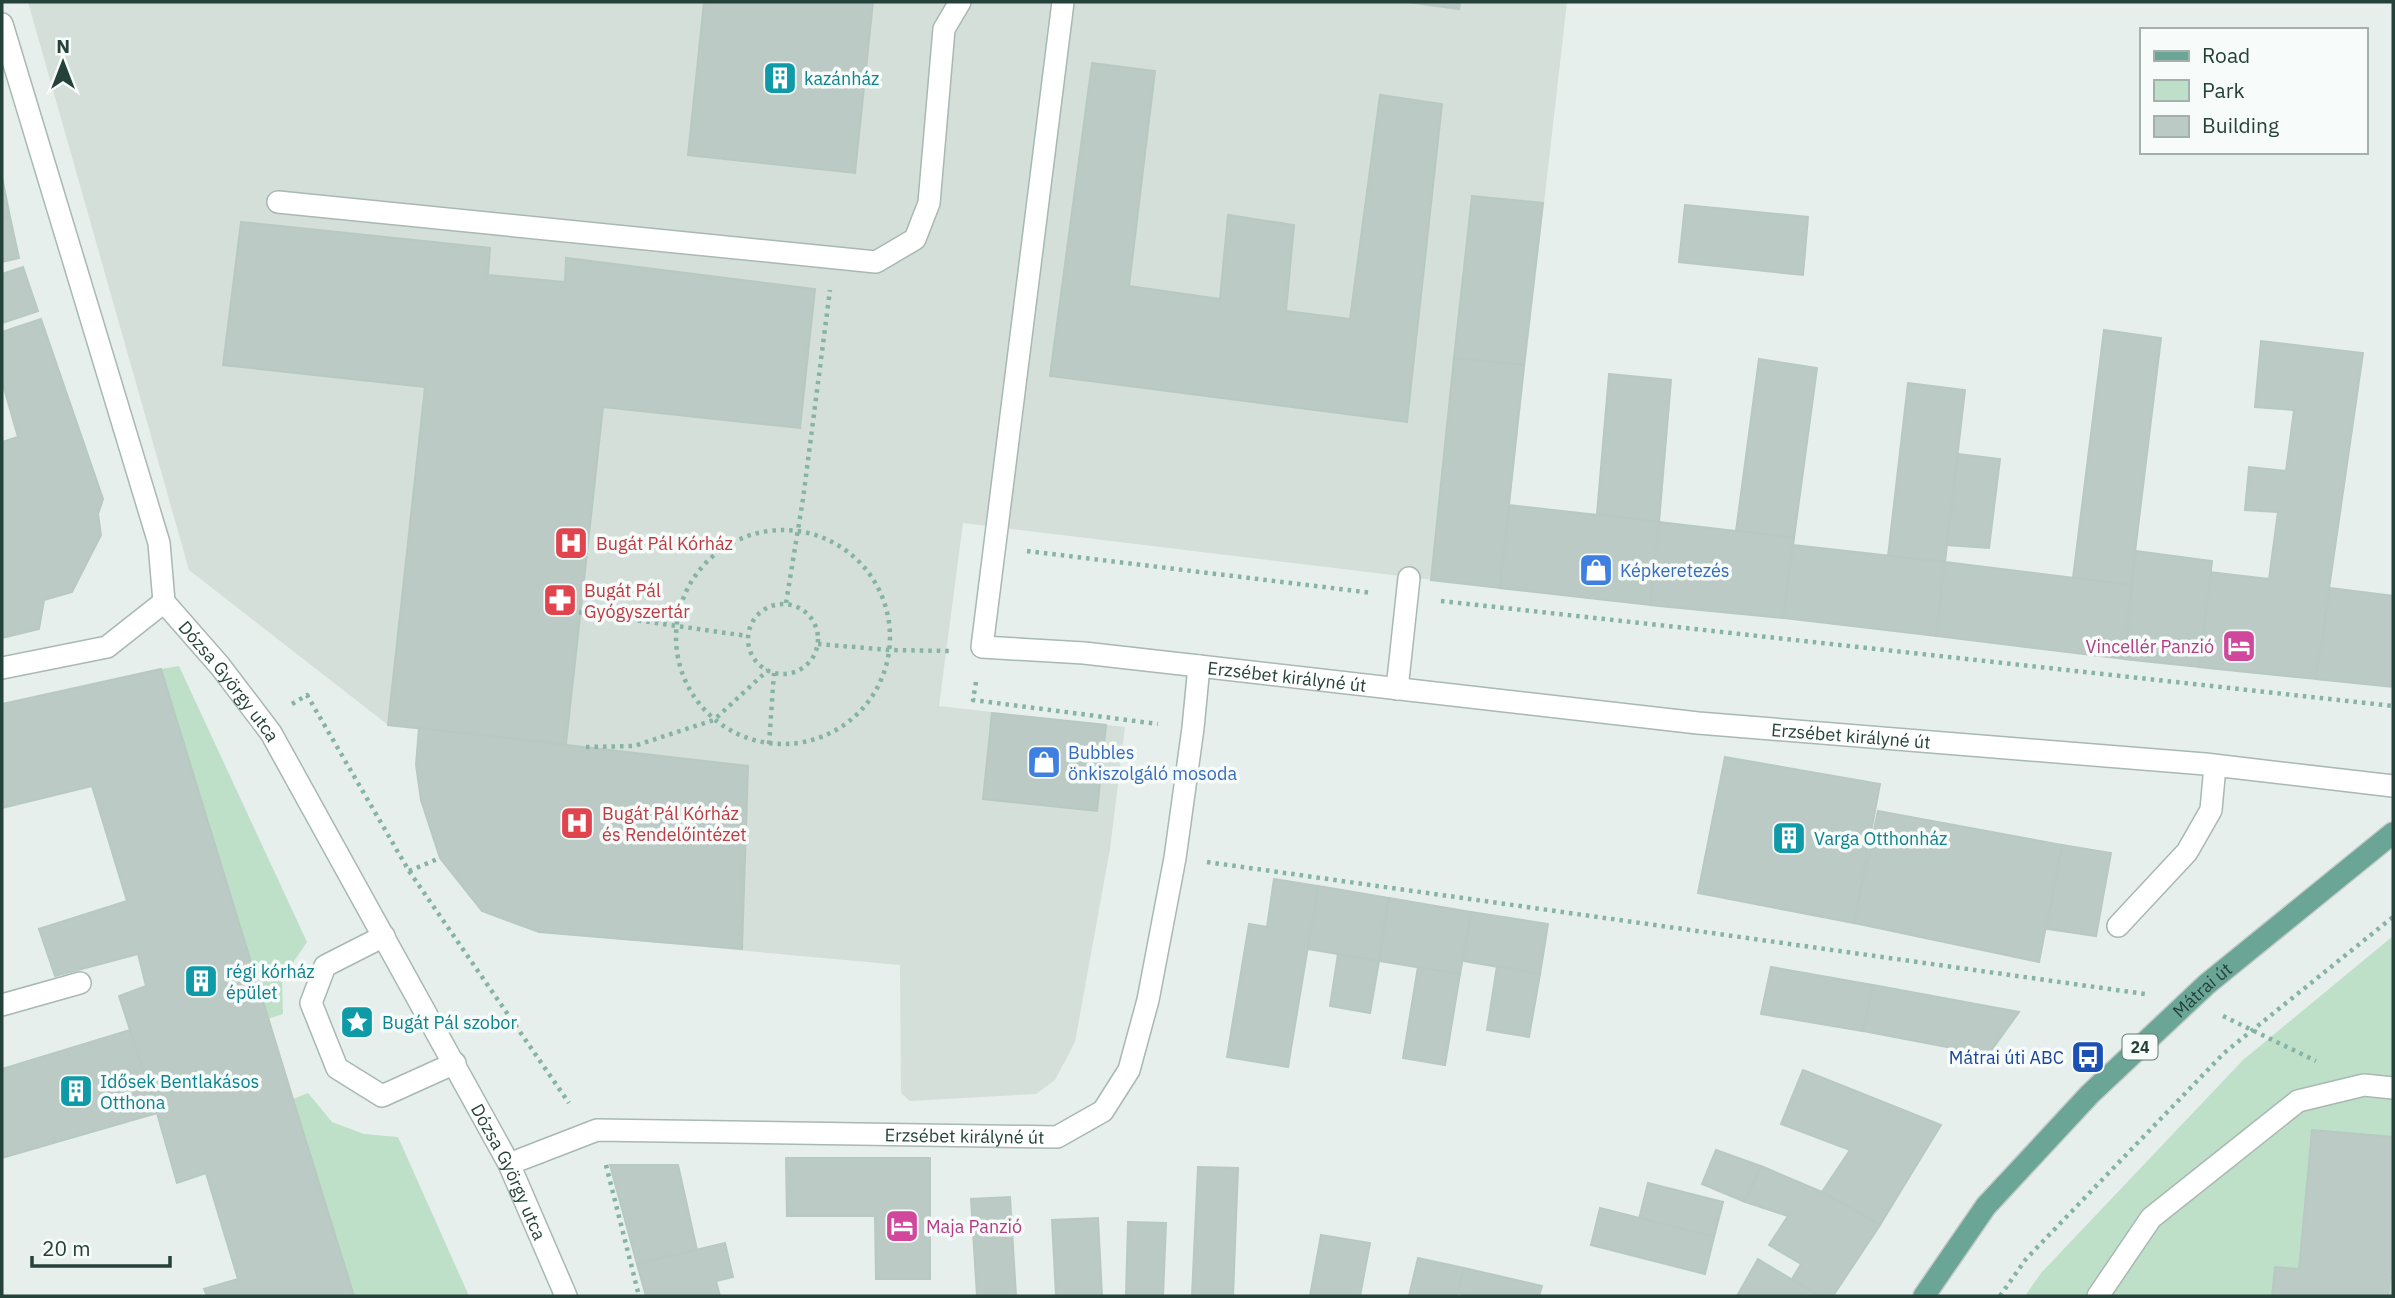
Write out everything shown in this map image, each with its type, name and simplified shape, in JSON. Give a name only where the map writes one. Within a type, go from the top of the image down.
[{"type":"main road","name":"Mátrai út","points":[[1924,1296],[1986,1206],[2090,1094],[2190,1000],[2393,833]]},
{"type":"street","points":[[278,202],[876,261],[915,239],[929,203],[944,29],[960,2]]},
{"type":"street","points":[[1063,2],[982,647],[1084,653],[1199,666]]},
{"type":"street","points":[[2,24],[6,55],[159,543],[164,602],[107,647],[2,668]]},
{"type":"street","points":[[1396,689],[1408,588]]},
{"type":"street","name":"Dózsa György utca","points":[[164,602],[220,666],[271,733],[509,1164],[566,1296]]},
{"type":"street","name":"Erzsébet királyné út","points":[[509,1164],[597,1130],[1057,1137],[1103,1111],[1129,1070],[1148,1000],[1175,858],[1199,666],[1699,723],[2214,766],[2393,786]]},
{"type":"street","points":[[2118,926],[2187,852],[2211,810],[2214,766]]},
{"type":"street","points":[[384,936],[325,966],[312,1003],[337,1068],[382,1096],[455,1063]]},
{"type":"street","points":[[2,1005],[80,983]]},
{"type":"street","points":[[2098,1296],[2151,1218],[2298,1101],[2364,1085],[2393,1088]]},
{"type":"path","points":[[786,603],[834,258]]},
{"type":"path","points":[[798,530],[820,534],[862,563],[880,589],[890,619],[890,650],[881,682],[862,711],[835,732],[803,743],[769,744],[740,736],[714,720],[696,701],[683,678],[676,653],[675,627],[681,602],[693,578],[709,558],[731,542],[756,532],[798,530]]},
{"type":"path","points":[[995,548],[1408,588],[2393,706]]},
{"type":"path","points":[[786,603],[807,612],[818,633],[818,644],[807,665],[786,674],[775,673],[759,665],[753,656],[747,636],[750,625],[764,608],[786,603]]},
{"type":"path","points":[[579,612],[747,636]]},
{"type":"path","points":[[818,644],[947,652],[982,647],[973,699],[1193,728]]},
{"type":"path","points":[[586,747],[634,746],[714,720],[768,670]]},
{"type":"path","points":[[769,744],[775,673]]},
{"type":"path","points":[[288,706],[307,695],[409,872],[567,1101],[597,1130],[639,1296]]},
{"type":"path","points":[[409,872],[440,858]]},
{"type":"path","points":[[1175,858],[2190,1000],[2364,1085]]},
{"type":"path","points":[[2000,1296],[2026,1259],[2224,1053],[2393,917]]},
{"type":"path","points":[[567,1101],[581,1102]]},
{"type":"shaded area","name":"Bugát Pál Kórház","points":[[28,2],[1567,2],[1500,588],[963,523],[939,706],[1125,727],[1110,849],[1075,1042],[1055,1080],[1036,1094],[910,1101],[901,1093],[900,965],[539,932],[482,911],[440,858],[421,800],[416,765],[418,728],[388,725],[189,570]]},
{"type":"green space","points":[[179,666],[307,942],[282,979],[283,1014],[268,1019],[161,669]]},
{"type":"green space","points":[[2393,936],[2393,1296],[2025,1296],[2041,1273],[2243,1060]]},
{"type":"green space","points":[[308,1093],[332,1122],[364,1134],[398,1137],[469,1296],[354,1296],[293,1099]]},
{"type":"building","name":"kazánház","points":[[704,2],[873,2],[855,173],[688,155]]},
{"type":"building","points":[[1408,2],[1460,2],[1459,9]]},
{"type":"building","points":[[1092,63],[1155,71],[1129,286],[1220,299],[1228,215],[1294,225],[1286,311],[1350,319],[1380,95],[1442,104],[1407,422],[1050,376]]},
{"type":"building","points":[[2,177],[10,217],[2,218]]},
{"type":"building","points":[[1472,196],[1543,203],[1524,365],[1454,358]]},
{"type":"building","points":[[1685,205],[1808,217],[1803,275],[1679,262]]},
{"type":"building","points":[[10,217],[19,258],[2,262],[2,218]]},
{"type":"building","points":[[241,222],[490,248],[488,275],[565,282],[566,258],[815,289],[800,428],[603,407],[566,744],[388,725],[425,387],[223,365]]},
{"type":"building","points":[[23,267],[38,311],[2,323],[2,274]]},
{"type":"building","points":[[41,319],[103,499],[98,514],[101,535],[72,592],[44,600],[39,629],[2,638],[2,442],[18,437],[2,381],[2,332]]},
{"type":"building","points":[[2104,330],[2161,338],[2131,585],[2073,578]]},
{"type":"building","points":[[2261,341],[2363,353],[2316,679],[2199,667],[2210,572],[2269,579],[2278,512],[2245,510],[2249,467],[2286,471],[2294,410],[2255,407]]},
{"type":"building","points":[[1454,358],[1524,365],[1500,588],[1431,580]]},
{"type":"building","points":[[1759,359],[1817,368],[1794,538],[1736,531]]},
{"type":"building","points":[[1609,374],[1671,380],[1659,522],[1597,514]]},
{"type":"building","points":[[1908,383],[1965,390],[1945,562],[1888,556]]},
{"type":"building","points":[[1958,454],[2000,459],[1989,548],[1947,545]]},
{"type":"building","points":[[1509,505],[1659,522],[1650,605],[1500,588]]},
{"type":"building","points":[[1659,522],[1794,538],[1783,618],[1650,605]]},
{"type":"building","points":[[1793,545],[1945,562],[1936,636],[1783,618]]},
{"type":"building","points":[[2136,551],[2212,561],[2199,667],[2124,659]]},
{"type":"building","points":[[1945,562],[2131,585],[2124,659],[1936,636]]},
{"type":"building","points":[[2330,588],[2393,596],[2393,687],[2316,679]]},
{"type":"building","name":"régi kórház épület","points":[[161,669],[354,1296],[207,1296],[204,1289],[238,1279],[206,1173],[177,1183],[119,996],[146,986],[138,954],[55,976],[39,929],[127,901],[92,786],[2,808],[2,704]]},
{"type":"building","name":"Bubbles önkiszolgáló mosoda","points":[[992,713],[1106,725],[1097,811],[983,799]]},
{"type":"building","points":[[419,728],[748,766],[742,949],[539,932],[482,911],[440,858],[421,800],[416,765]]},
{"type":"building","name":"Varga Otthonház","points":[[1725,757],[1880,784],[1854,923],[1698,893]]},
{"type":"building","points":[[1878,811],[2062,845],[2039,962],[1854,923]]},
{"type":"building","points":[[2062,845],[2111,853],[2096,936],[2047,929]]},
{"type":"building","points":[[1274,879],[1318,886],[1288,1067],[1227,1057],[1249,924],[1267,927]]},
{"type":"building","points":[[1318,886],[1389,898],[1379,961],[1308,949]]},
{"type":"building","points":[[1389,898],[1471,912],[1460,974],[1379,961]]},
{"type":"building","points":[[1471,912],[1548,924],[1540,974],[1463,961]]},
{"type":"building","points":[[1338,954],[1379,961],[1370,1013],[1330,1006]]},
{"type":"building","points":[[1497,966],[1540,974],[1529,1037],[1487,1030]]},
{"type":"building","points":[[1418,967],[1460,974],[1445,1065],[1403,1058]]},
{"type":"building","points":[[1771,967],[1873,985],[1863,1031],[1761,1014]]},
{"type":"building","points":[[1873,985],[2019,1012],[1988,1055],[1863,1031]]},
{"type":"building","name":"Idősek Bentlakásos Otthona","points":[[130,1030],[157,1113],[2,1158],[2,1069]]},
{"type":"building","points":[[1803,1070],[1941,1125],[1880,1225],[1822,1192],[1850,1150],[1781,1124]]},
{"type":"building","points":[[2312,1130],[2393,1137],[2393,1278],[2390,1278],[2388,1296],[2272,1296],[2275,1267],[2299,1269]]},
{"type":"building","points":[[1716,1150],[1761,1166],[1745,1202],[1702,1184]]},
{"type":"building","points":[[786,1158],[930,1158],[930,1279],[876,1279],[875,1216],[787,1216]]},
{"type":"building","points":[[610,1165],[678,1165],[697,1250],[637,1264]]},
{"type":"building","points":[[1761,1166],[1822,1192],[1880,1225],[1833,1296],[1819,1296],[1792,1279],[1801,1264],[1769,1245],[1788,1216],[1745,1202]]},
{"type":"building","points":[[1198,1167],[1238,1168],[1233,1296],[1192,1296]]},
{"type":"building","points":[[1648,1183],[1723,1202],[1714,1237],[1639,1219]]},
{"type":"building","points":[[1010,1197],[1016,1296],[977,1296],[971,1199]]},
{"type":"building","points":[[1600,1208],[1714,1237],[1705,1274],[1591,1245]]},
{"type":"building","points":[[1098,1218],[1102,1296],[1056,1296],[1052,1220]]},
{"type":"building","points":[[1128,1222],[1166,1223],[1163,1296],[1126,1296]]},
{"type":"building","points":[[1321,1235],[1370,1243],[1360,1296],[1310,1296]]},
{"type":"building","points":[[725,1243],[733,1277],[716,1281],[720,1296],[646,1296],[637,1264]]},
{"type":"building","points":[[1418,1258],[1464,1268],[1457,1296],[1409,1296]]},
{"type":"building","points":[[1758,1259],[1819,1296],[1737,1296]]},
{"type":"building","points":[[1464,1268],[1542,1286],[1539,1296],[1472,1296],[1458,1293]]},
{"type":"place","name":"kazánház","points":[[780,78]]},
{"type":"place","name":"Bugát Pál Kórház","points":[[571,543]]},
{"type":"place","name":"Képkeretezés","points":[[1596,570]]},
{"type":"place","name":"Bugát Pál Gyógyszertár","points":[[560,600]]},
{"type":"place","name":"Vincellér Panzió","points":[[2239,646]]},
{"type":"place","name":"Bubbles önkiszolgáló mosoda","points":[[1044,762]]},
{"type":"place","name":"Bugát Pál Kórház és Rendelőintézet","points":[[577,823]]},
{"type":"place","name":"Varga Otthonház","points":[[1789,838]]},
{"type":"place","name":"régi kórház épület","points":[[201,981]]},
{"type":"place","name":"Bugát Pál szobor","points":[[357,1022]]},
{"type":"place","name":"Mátrai úti ABC","points":[[2088,1057]]},
{"type":"place","name":"Idősek Bentlakásos Otthona","points":[[76,1091]]},
{"type":"place","name":"Maja Panzió","points":[[902,1226]]}]
